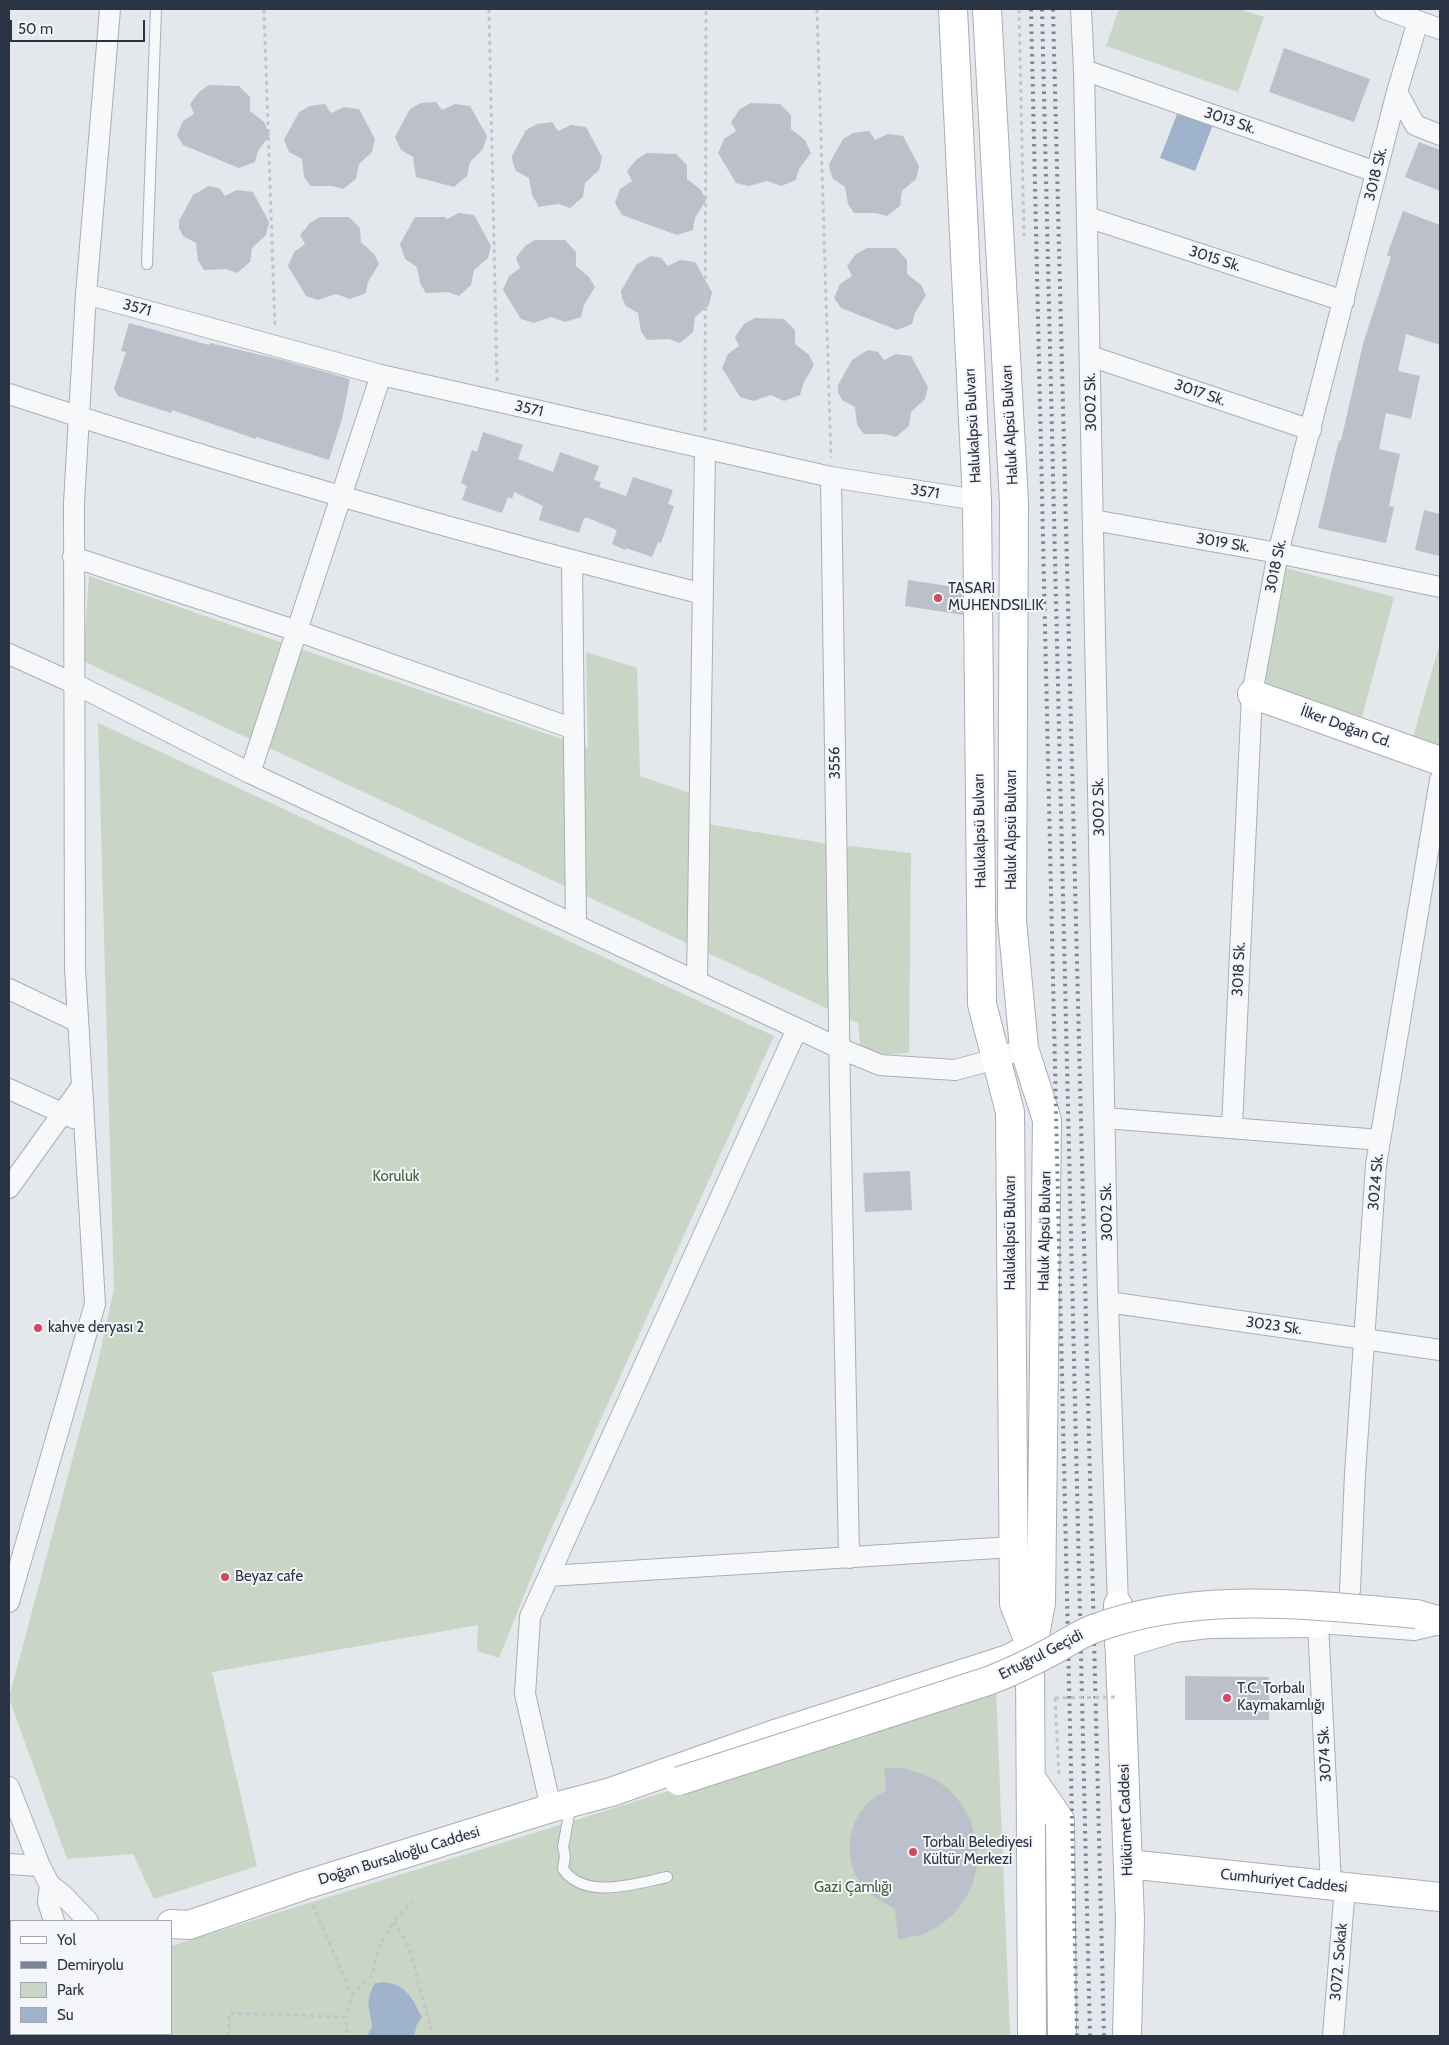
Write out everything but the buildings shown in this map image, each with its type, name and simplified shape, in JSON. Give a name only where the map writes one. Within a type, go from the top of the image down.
[{"type":"main road","name":"Halukalpsü Bulvarı","points":[[953,9],[977,500],[982,1004],[1010,1112],[1012,1547],[1014,1604],[1031,1647]]},
{"type":"main road","name":"Haluk Alpsü Bulvarı","points":[[987,9],[1014,503],[1012,920],[1024,1048],[1047,1120],[1042,1603],[1031,1647]]},
{"type":"main road","name":"İlker Doğan Cd.","points":[[1252,694],[1440,761]]},
{"type":"main road","name":"Ertuğrul Geçidi","points":[[611,1792],[679,1781],[988,1681],[1018,1670],[1091,1630],[1134,1616],[1174,1608],[1220,1604],[1320,1606],[1432,1620]]},
{"type":"main road","name":"Hükümet Caddesi","points":[[1118,1605],[1130,1920],[1127,2036]]},
{"type":"main road","points":[[1119,1645],[1174,1628],[1208,1624],[1318,1623]]},
{"type":"main road","points":[[1031,1647],[1032,2036]]},
{"type":"main road","points":[[611,1792],[778,1733],[1008,1659],[1031,1647]]},
{"type":"main road","points":[[1030,1778],[1060,1820],[1062,2036]]},
{"type":"main road","name":"Doğan Bursalıoğlu Caddesi","points":[[177,1930],[305,1885],[561,1805],[611,1792]]},
{"type":"main road","name":"Cumhuriyet Caddesi","points":[[1128,1864],[1440,1897]]},
{"type":"street","points":[[9,1602],[95,1304],[75,968],[73,557],[74,503],[86,294],[110,9]]},
{"type":"street","name":"3002 Sk.","points":[[1081,9],[1084,70],[1106,1118],[1108,1302],[1118,1605]]},
{"type":"street","points":[[1385,9],[1440,29]]},
{"type":"street","name":"3018 Sk.","points":[[1232,1127],[1252,694],[1278,553],[1397,92],[1418,21]]},
{"type":"street","name":"3013 Sk.","points":[[1084,70],[1376,172]]},
{"type":"street","points":[[1397,92],[1415,125],[1440,135]]},
{"type":"street","name":"3015 Sk.","points":[[1087,217],[1344,301]]},
{"type":"street","name":"3571","points":[[86,294],[381,375],[832,477],[977,500]]},
{"type":"street","name":"3017 Sk.","points":[[1090,356],[1311,430]]},
{"type":"street","points":[[250,773],[381,375]]},
{"type":"street","points":[[9,394],[341,497],[572,561],[703,594]]},
{"type":"street","points":[[697,982],[705,449]]},
{"type":"street","name":"3556","points":[[832,477],[839,1048],[849,1558]]},
{"type":"street","name":"3019 Sk.","points":[[1093,520],[1278,553],[1440,587]]},
{"type":"street","points":[[73,557],[297,631],[574,729]]},
{"type":"street","points":[[572,561],[576,925]]},
{"type":"street","points":[[9,654],[73,683],[250,773],[797,1029],[880,1065],[955,1070],[996,1060],[1024,1048]]},
{"type":"street","name":"3024 Sk.","points":[[1350,1590],[1376,1165],[1440,780]]},
{"type":"street","points":[[9,989],[78,1022]]},
{"type":"street","points":[[561,1805],[525,1694],[530,1616],[797,1029]]},
{"type":"street","points":[[9,1188],[82,1086]]},
{"type":"street","points":[[9,1089],[62,1114],[84,1122]]},
{"type":"street","points":[[1106,1118],[1380,1140]]},
{"type":"street","name":"3023 Sk.","points":[[1108,1302],[1440,1350]]},
{"type":"street","points":[[549,1576],[1012,1547]]},
{"type":"street","points":[[1318,1623],[1414,1630],[1432,1620]]},
{"type":"street","name":"3074 Sk.","points":[[1318,1623],[1338,1886]]},
{"type":"street","points":[[9,1787],[40,1866],[50,1885],[87,1920]]},
{"type":"street","points":[[9,1864],[40,1866]]},
{"type":"street","points":[[50,1885],[48,1902],[54,1920]]},
{"type":"street","name":"3072. Sokak","points":[[1333,2036],[1338,1886]]},
{"type":"lane","points":[[147,264],[156,9]]},
{"type":"lane","points":[[561,1805],[565,1856],[564,1869],[567,1874],[582,1884],[604,1889],[668,1877]]},
{"type":"path","points":[[264,9],[276,346]]},
{"type":"path","points":[[489,9],[497,401]]},
{"type":"path","points":[[705,449],[706,9]]},
{"type":"path","points":[[817,9],[832,477]]},
{"type":"path","points":[[1059,1775],[1055,1698],[1115,1698]]},
{"type":"path","points":[[305,1885],[352,1995]]},
{"type":"path","points":[[347,2036],[346,2017],[352,1995],[372,1975],[379,1947],[394,1922],[412,1901]]},
{"type":"path","points":[[394,1922],[409,1948],[433,2036]]},
{"type":"path","points":[[229,2036],[229,2013],[346,2017]]},
{"type":"green space","points":[[1119,9],[1240,9],[1264,17],[1238,92],[1106,46]]},
{"type":"green space","points":[[1286,568],[1394,597],[1362,717],[1259,682]]},
{"type":"green space","points":[[89,576],[588,748],[586,652],[637,668],[640,776],[690,793],[690,821],[823,843],[911,853],[909,1053],[873,1055],[860,1045],[858,1023],[83,661]]},
{"type":"green space","points":[[1440,643],[1440,747],[1413,737]]},
{"type":"green space","name":"Koruluk","points":[[98,723],[774,1036],[544,1545],[499,1658],[477,1651],[478,1625],[212,1672],[257,1866],[154,1899],[133,1854],[67,1859],[9,1698],[97,1366],[114,1289]]},
{"type":"green space","name":"Gazi Çamlığı","points":[[996,1689],[1010,2036],[78,2035],[172,2035],[172,1946]]},
{"type":"water","points":[[1179,109],[1214,122],[1195,171],[1160,158]]},
{"type":"water","points":[[384,1982],[399,1986],[415,2004],[422,2017],[417,2024],[414,2036],[367,2036],[372,2027],[369,2005],[370,1995],[375,1983]]},
{"type":"railway","points":[[1031,9],[1077,2036]]},
{"type":"railway","points":[[1042,9],[1090,2036]]},
{"type":"railway","points":[[1053,9],[1104,2036]]},
{"type":"place","name":"TASARI MUHENDSILIK","points":[[938,598]]},
{"type":"place","name":"kahve deryası 2","points":[[38,1328]]},
{"type":"place","name":"Beyaz cafe","points":[[225,1577]]},
{"type":"place","name":"T.C. Torbalı Kaymakamlığı","points":[[1227,1698]]},
{"type":"place","name":"Torbalı Belediyesi Kültür Merkezi","points":[[913,1852]]}]
